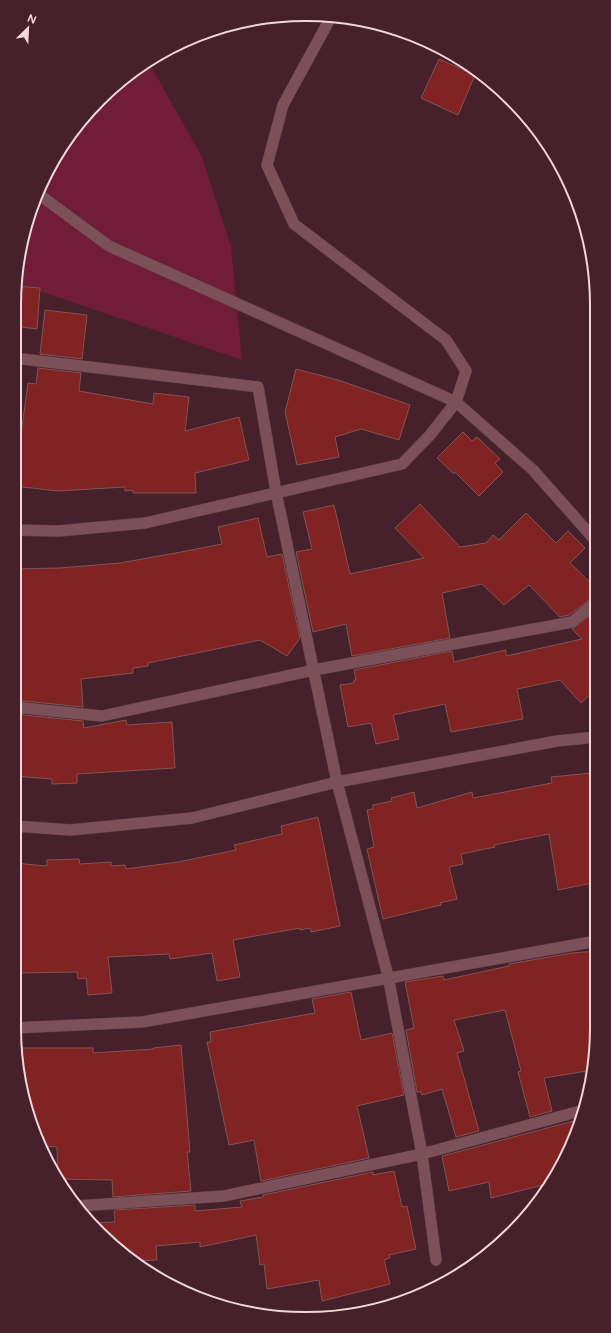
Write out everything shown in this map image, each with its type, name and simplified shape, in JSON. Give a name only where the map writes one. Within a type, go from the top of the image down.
[{"type":"street","points":[[21,530],[60,531],[145,523],[402,464],[430,435],[456,402],[466,371],[446,340],[294,224],[267,165],[283,105],[328,22]]},
{"type":"street","points":[[43,197],[109,246],[456,402],[533,470],[590,534]]},
{"type":"street","points":[[21,359],[258,387],[276,492],[337,782],[388,976],[422,1154],[436,1260]]},
{"type":"street","points":[[21,708],[102,716],[314,670],[572,622],[590,607]]},
{"type":"street","points":[[21,826],[71,830],[192,818],[337,782],[557,741],[590,738]]},
{"type":"street","points":[[21,1028],[142,1022],[388,976],[590,942]]},
{"type":"street","points":[[84,1206],[224,1196],[422,1154],[577,1112]]},
{"type":"shaded area","points":[[151,66],[202,157],[231,247],[242,360],[22,285],[26,250],[36,214],[50,180],[59,163],[80,132],[104,104],[132,80]]},
{"type":"building","points":[[439,59],[468,72],[474,77],[458,115],[421,98]]},
{"type":"building","points":[[22,287],[40,288],[37,329],[21,327]]},
{"type":"building","points":[[45,310],[87,315],[82,359],[40,354]]},
{"type":"building","points":[[38,368],[81,373],[79,391],[153,404],[154,393],[189,397],[185,431],[239,417],[249,460],[195,473],[196,493],[133,493],[133,490],[125,491],[125,487],[58,491],[21,487],[21,434],[28,383],[36,384]]},
{"type":"building","points":[[296,369],[338,380],[410,405],[399,440],[361,429],[335,437],[339,457],[297,465],[285,412]]},
{"type":"building","points":[[463,432],[472,441],[477,437],[500,459],[495,463],[503,472],[479,496],[455,472],[454,474],[437,458]]},
{"type":"building","points":[[420,504],[460,547],[486,543],[493,535],[499,540],[526,513],[556,543],[568,531],[585,548],[570,563],[590,582],[590,599],[569,615],[560,617],[529,585],[504,605],[482,584],[442,593],[450,638],[352,656],[346,624],[313,632],[296,552],[312,549],[303,512],[334,505],[350,574],[424,558],[395,528]]},
{"type":"building","points":[[258,518],[267,557],[282,554],[300,638],[287,656],[260,640],[148,663],[148,666],[133,668],[133,673],[81,679],[83,707],[21,701],[21,569],[60,568],[120,563],[222,544],[218,527]]},
{"type":"building","points":[[590,616],[590,695],[581,703],[560,680],[517,689],[523,719],[451,732],[445,704],[393,715],[399,739],[376,744],[371,723],[348,727],[340,685],[354,683],[354,680],[356,680],[354,670],[452,651],[454,662],[506,650],[506,656],[582,639],[572,629]]},
{"type":"building","points":[[21,715],[83,721],[84,728],[126,720],[127,725],[172,722],[175,768],[77,774],[77,783],[52,784],[52,779],[21,777]]},
{"type":"building","points":[[590,773],[590,883],[558,890],[549,834],[494,845],[495,847],[461,854],[463,864],[449,867],[457,899],[440,903],[441,905],[383,919],[367,849],[374,847],[367,810],[373,809],[373,805],[392,801],[391,798],[414,792],[417,808],[472,792],[473,798],[552,783],[551,777]]},
{"type":"building","points":[[318,817],[340,926],[311,932],[310,928],[300,930],[300,928],[233,940],[240,977],[217,981],[212,953],[170,959],[169,954],[108,957],[112,993],[88,995],[86,978],[78,979],[77,972],[21,973],[21,864],[47,866],[47,860],[79,859],[80,864],[111,862],[111,866],[125,865],[126,869],[178,862],[236,850],[234,845],[282,834],[281,826]]},
{"type":"building","points":[[590,952],[590,1028],[587,1071],[544,1078],[552,1111],[530,1117],[518,1072],[521,1071],[505,1010],[454,1020],[464,1051],[457,1053],[479,1131],[456,1137],[442,1089],[422,1095],[421,1092],[417,1092],[406,1030],[414,1028],[405,982],[443,976],[444,980],[509,966],[509,964],[572,953]]},
{"type":"building","points":[[351,992],[361,1040],[392,1033],[404,1095],[357,1106],[369,1158],[261,1181],[254,1140],[229,1145],[207,1042],[211,1042],[210,1032],[315,1013],[312,999]]},
{"type":"building","points":[[181,1045],[190,1152],[187,1152],[191,1191],[113,1197],[112,1180],[65,1179],[58,1167],[57,1147],[47,1146],[36,1119],[26,1083],[22,1048],[93,1048],[93,1053]]},
{"type":"building","points":[[574,1121],[561,1153],[543,1185],[491,1198],[489,1182],[449,1191],[442,1156]]},
{"type":"building","points":[[394,1171],[402,1207],[407,1206],[416,1249],[389,1255],[390,1258],[384,1260],[390,1284],[322,1301],[319,1280],[267,1289],[264,1264],[260,1265],[256,1235],[200,1247],[200,1242],[156,1246],[157,1260],[143,1261],[104,1229],[99,1223],[115,1222],[114,1210],[195,1205],[195,1211],[242,1207],[240,1201],[263,1197],[263,1195],[373,1172],[373,1175]]}]
